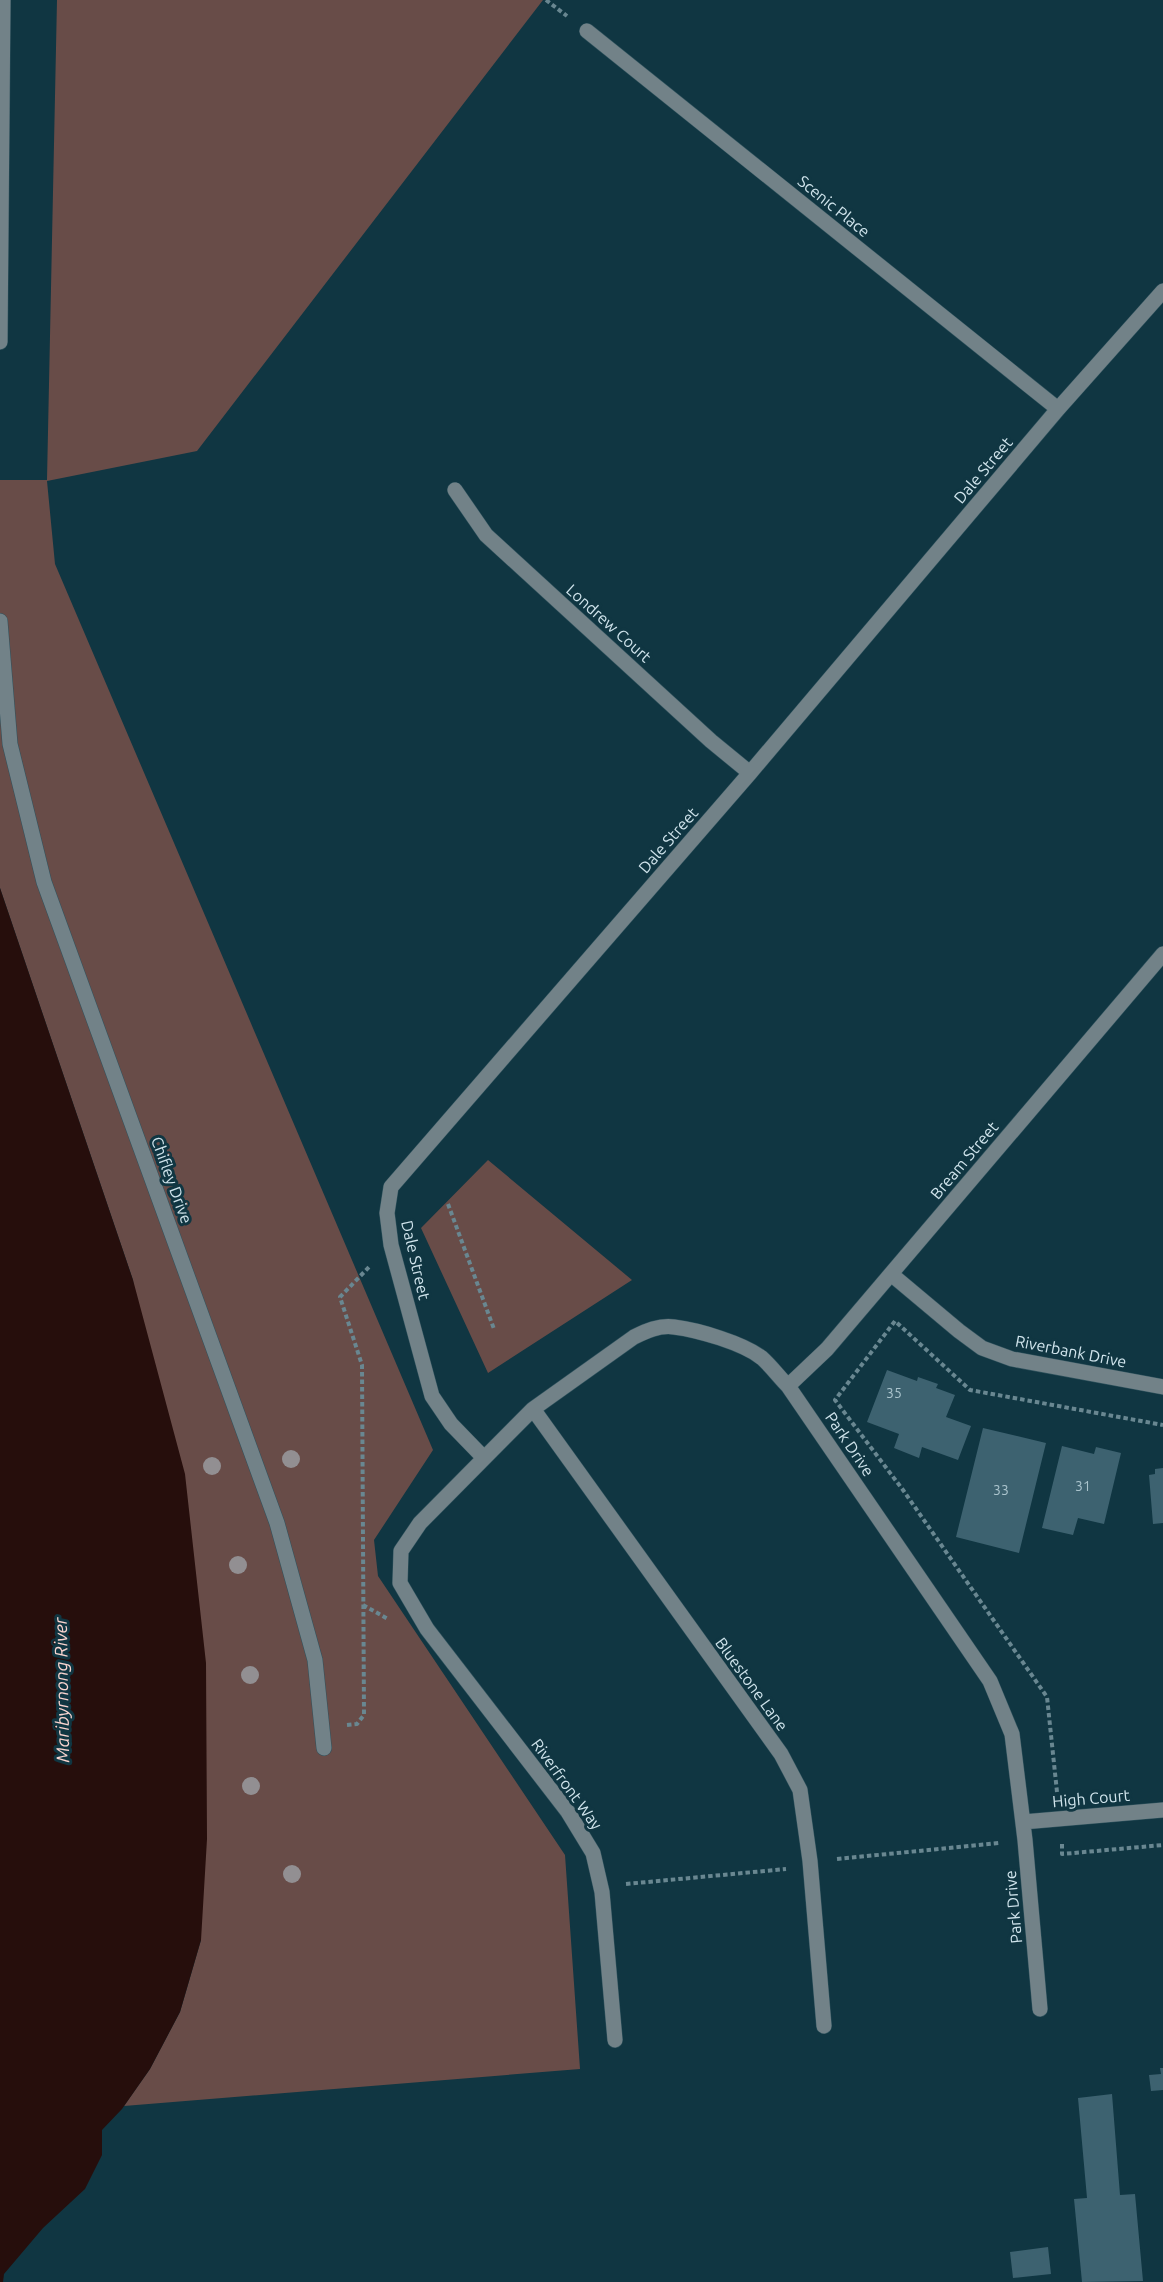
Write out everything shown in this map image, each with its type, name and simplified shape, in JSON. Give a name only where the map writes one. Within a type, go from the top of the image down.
[{"type":"street","points":[[0,342],[3,0]]},
{"type":"street","name":"Scenic Place","points":[[587,31],[1058,409]]},
{"type":"street","name":"Dale Street","points":[[484,1458],[451,1424],[432,1396],[391,1245],[387,1214],[391,1187],[750,773],[1058,409],[1163,291]]},
{"type":"street","name":"Londrew Court","points":[[455,489],[486,535],[711,741],[750,773]]},
{"type":"street","name":"Chifley Drive","points":[[0,621],[10,744],[44,882],[277,1523],[315,1660],[324,1748]]},
{"type":"street","name":"Bream Street","points":[[788,1386],[826,1350],[1163,954]]},
{"type":"street","name":"Riverbank Drive","points":[[891,1274],[982,1348],[1012,1359],[1163,1387]]},
{"type":"street","name":"Park Drive","points":[[400,1583],[400,1551],[420,1523],[533,1408],[634,1337],[649,1329],[673,1327],[747,1348],[762,1358],[788,1386],[990,1681],[1012,1734],[1023,1822],[1040,2009]]},
{"type":"street","name":"Bluestone Lane","points":[[533,1408],[781,1754],[800,1790],[810,1861],[824,2026]]},
{"type":"street","name":"Riverfront Way","points":[[400,1583],[428,1629],[568,1812],[593,1852],[602,1892],[615,2040]]},
{"type":"street","name":"High Court","points":[[1023,1822],[1163,1810]]},
{"type":"path","points":[[448,1204],[494,1329]]},
{"type":"path","points":[[323,1729],[357,1724],[364,1715],[362,1365],[340,1297],[391,1245]]},
{"type":"path","points":[[1163,1425],[970,1390],[895,1321],[835,1400],[916,1509],[1047,1697],[1062,1854],[1163,1845]]},
{"type":"shaded area","points":[[57,0],[543,0],[197,451],[47,481],[55,564],[433,1450],[374,1540],[378,1576],[565,1855],[580,2069],[124,2106],[150,2069],[180,2012],[201,1940],[133,1280],[0,888],[0,480],[47,480]]},
{"type":"shaded area","points":[[488,1160],[632,1280],[488,1373],[421,1228]]},
{"type":"water","name":"Maribyrnong River","points":[[0,888],[133,1280],[185,1474],[206,1663],[207,1839],[201,1940],[180,2012],[150,2069],[122,2109],[102,2130],[102,2155],[85,2189],[43,2228],[4,2274],[3,2282],[0,2282]]},
{"type":"building","points":[[887,1370],[917,1381],[918,1377],[938,1384],[936,1388],[955,1395],[946,1417],[971,1426],[958,1460],[922,1447],[919,1458],[894,1448],[899,1434],[867,1422]]},
{"type":"building","points":[[983,1428],[1046,1443],[1019,1553],[956,1537]]},
{"type":"building","points":[[1062,1446],[1094,1454],[1096,1447],[1121,1453],[1104,1524],[1078,1518],[1073,1535],[1042,1528]]},
{"type":"building","points":[[1163,1468],[1163,1523],[1153,1524],[1149,1475],[1155,1474],[1155,1469]]},
{"type":"building","points":[[1160,2068],[1163,2068],[1163,2090],[1151,2091],[1149,2075],[1161,2074]]},
{"type":"building","points":[[1112,2094],[1120,2195],[1135,2194],[1143,2281],[1082,2282],[1074,2199],[1087,2198],[1078,2098]]},
{"type":"building","points":[[1048,2247],[1051,2274],[1013,2278],[1010,2252]]}]
